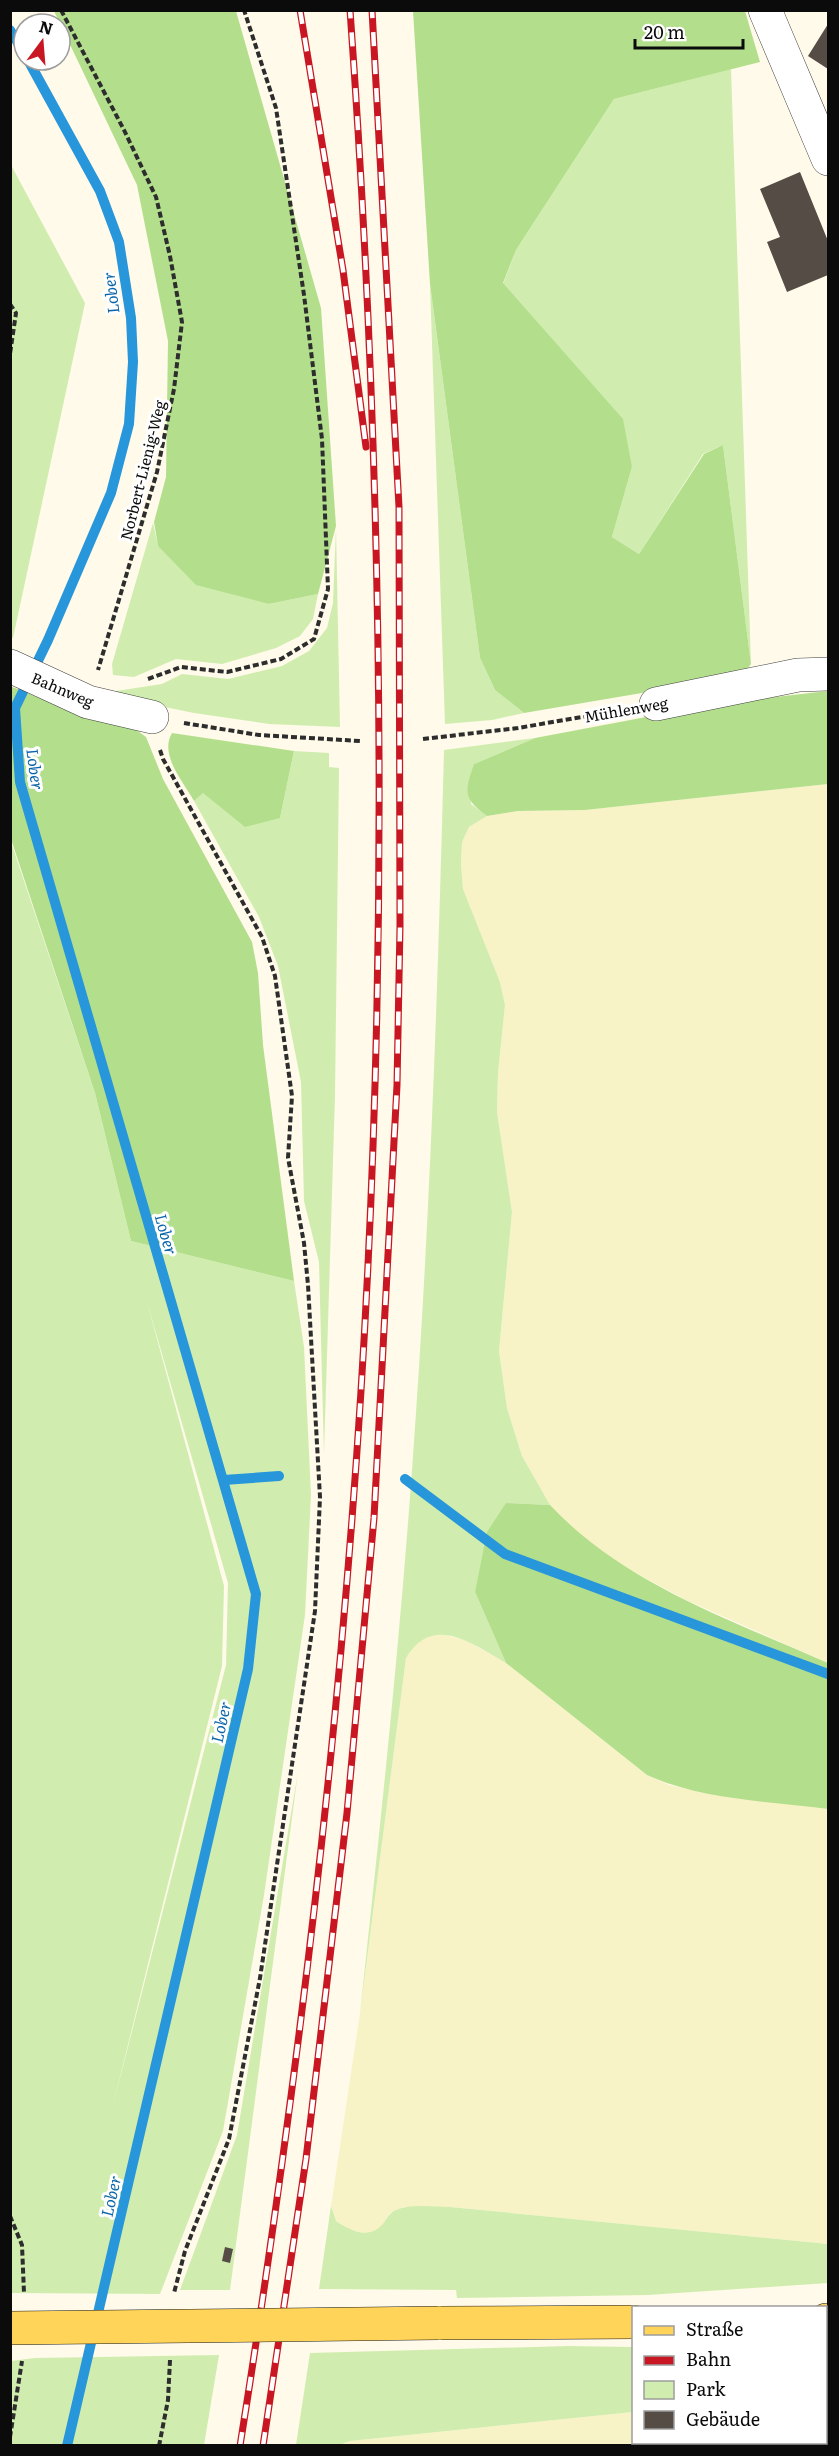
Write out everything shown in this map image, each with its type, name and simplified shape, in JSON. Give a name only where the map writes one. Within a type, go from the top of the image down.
[{"type":"main road","points":[[10,2328],[632,2322]]},
{"type":"street","points":[[765,10],[828,159]]},
{"type":"street","name":"Bahnweg","points":[[10,666],[82,699],[152,717]]},
{"type":"street","name":"Mühlenweg","points":[[656,704],[813,675]]},
{"type":"path","name":"Norbert-Lienig-Weg","points":[[61,10],[124,130],[156,197],[182,322],[174,389],[157,472],[82,699]]},
{"type":"path","points":[[143,681],[182,667],[227,672],[281,658],[314,639],[328,589],[322,439],[304,295],[276,108],[244,10]]},
{"type":"path","points":[[10,304],[16,313],[10,354]]},
{"type":"path","name":"Mühlenweg","points":[[423,739],[518,728],[656,704]]},
{"type":"path","points":[[174,2287],[229,2139],[260,1978],[315,1611],[320,1497],[308,1285],[304,1243],[288,1158],[292,1096],[275,976],[262,938],[163,759],[152,717],[259,735],[360,741]]},
{"type":"path","points":[[159,2445],[168,2400]]},
{"type":"shaded area","points":[[828,784],[828,1663],[686,1600],[617,1563],[574,1531],[550,1505],[522,1456],[507,1408],[499,1351],[512,1212],[497,1112],[498,1073],[505,1005],[500,982],[463,889],[461,865],[462,842],[469,827],[487,816],[518,811],[585,810]]},
{"type":"shaded area","points":[[441,1634],[465,1640],[506,1663],[647,1775],[669,1785],[696,1791],[828,1809],[828,2244],[450,2207],[405,2207],[391,2212],[381,2227],[371,2233],[353,2232],[335,2220],[331,2206],[360,2013],[406,1658],[414,1645],[427,1636]]},
{"type":"shaded area","points":[[827,2392],[828,2445],[340,2446],[350,2441],[632,2412],[632,2444],[827,2444]]},
{"type":"green space","points":[[236,11],[321,308],[336,526],[318,594],[269,604],[196,585],[158,546],[154,522],[166,477],[168,341],[137,185],[72,49],[72,12],[54,12]]},
{"type":"green space","points":[[413,11],[745,11],[760,62],[614,99],[516,250],[503,283],[623,419],[632,467],[612,537],[639,554],[704,454],[723,445],[751,664],[742,676],[524,713],[495,690],[480,658],[430,284]]},
{"type":"green space","points":[[731,69],[751,664],[723,445],[703,454],[639,554],[612,537],[632,467],[503,284],[516,250],[614,99]]},
{"type":"green space","points":[[11,165],[85,303],[13,638],[10,637]]},
{"type":"green space","points":[[430,284],[480,658],[495,690],[524,713],[492,720],[445,724]]},
{"type":"green space","points":[[153,523],[158,546],[269,604],[318,594],[313,619],[300,636],[276,648],[222,664],[176,659],[134,677],[113,675],[112,664]]},
{"type":"green space","points":[[336,528],[340,727],[269,724],[194,713],[111,696],[116,691],[162,684],[182,674],[228,679],[282,666],[309,651],[327,628],[333,603]]},
{"type":"green space","points":[[10,686],[91,719],[131,726],[146,737],[163,779],[252,942],[258,973],[263,1045],[294,1281],[131,1241],[95,1093],[11,839]]},
{"type":"green space","points":[[828,691],[828,784],[585,810],[518,811],[487,816],[473,804],[468,793],[474,764],[535,738],[715,704]]},
{"type":"green space","points":[[172,733],[294,751],[280,818],[245,827],[203,793],[194,801],[170,759],[168,750]]},
{"type":"green space","points":[[535,738],[474,764],[471,804],[487,816],[469,827],[462,842],[461,865],[463,889],[500,982],[505,1005],[498,1073],[497,1112],[512,1212],[499,1351],[507,1408],[522,1456],[550,1505],[506,1503],[475,1592],[506,1663],[467,1641],[441,1635],[428,1637],[417,1645],[406,1658],[360,2013],[396,1665],[419,1368],[433,1103],[444,750]]},
{"type":"green space","points":[[294,751],[329,753],[329,767],[339,768],[335,1095],[324,1454],[319,1262],[304,1201],[301,1082],[278,966],[259,917],[194,801],[202,793],[280,818]]},
{"type":"green space","points":[[10,839],[95,1093],[131,1241],[294,1281],[304,1347],[311,1495],[305,1615],[264,1895],[223,2131],[160,2294],[11,2293]],"holes":[[[147,1302],[228,1583],[226,1665],[112,2109],[222,1666],[224,1586]]]},
{"type":"green space","points":[[506,1503],[550,1505],[579,1533],[611,1557],[680,1598],[828,1663],[828,1809],[713,1795],[690,1790],[647,1775],[506,1663],[475,1592],[487,1532]]},
{"type":"green space","points":[[298,1772],[230,2290],[180,2290],[237,2135]]},
{"type":"green space","points":[[331,2206],[336,2221],[347,2228],[365,2233],[376,2230],[394,2211],[407,2207],[428,2206],[828,2244],[828,2283],[648,2295],[457,2298],[456,2290],[319,2289]]},
{"type":"green space","points":[[568,2346],[632,2347],[632,2412],[350,2441],[340,2445],[296,2445],[310,2353]]},
{"type":"green space","points":[[219,2355],[204,2445],[11,2445],[11,2361],[35,2358]]},
{"type":"building","points":[[828,24],[828,69],[808,56]]},
{"type":"building","points":[[800,172],[828,241],[828,275],[787,292],[767,242],[780,237],[760,189]]},
{"type":"building","points":[[225,2247],[233,2249],[230,2263],[222,2261]]},
{"type":"waterway","name":"Lober","points":[[35,72],[100,191],[119,242],[131,318],[133,362],[129,424],[111,493],[48,640],[15,708],[20,782],[256,1594],[248,1669],[67,2446]]},
{"type":"waterway","points":[[224,1480],[279,1476]]},
{"type":"waterway","points":[[405,1479],[505,1554],[828,1674]]},
{"type":"railway","points":[[300,10],[343,270],[366,447]]},
{"type":"railway","points":[[240,2446],[291,2099],[319,1868],[352,1519],[365,1331],[378,953],[377,576],[362,198],[350,10]]},
{"type":"railway","points":[[263,2446],[306,2159],[347,1813],[374,1518],[397,1085],[400,926],[399,507],[372,10]]}]
